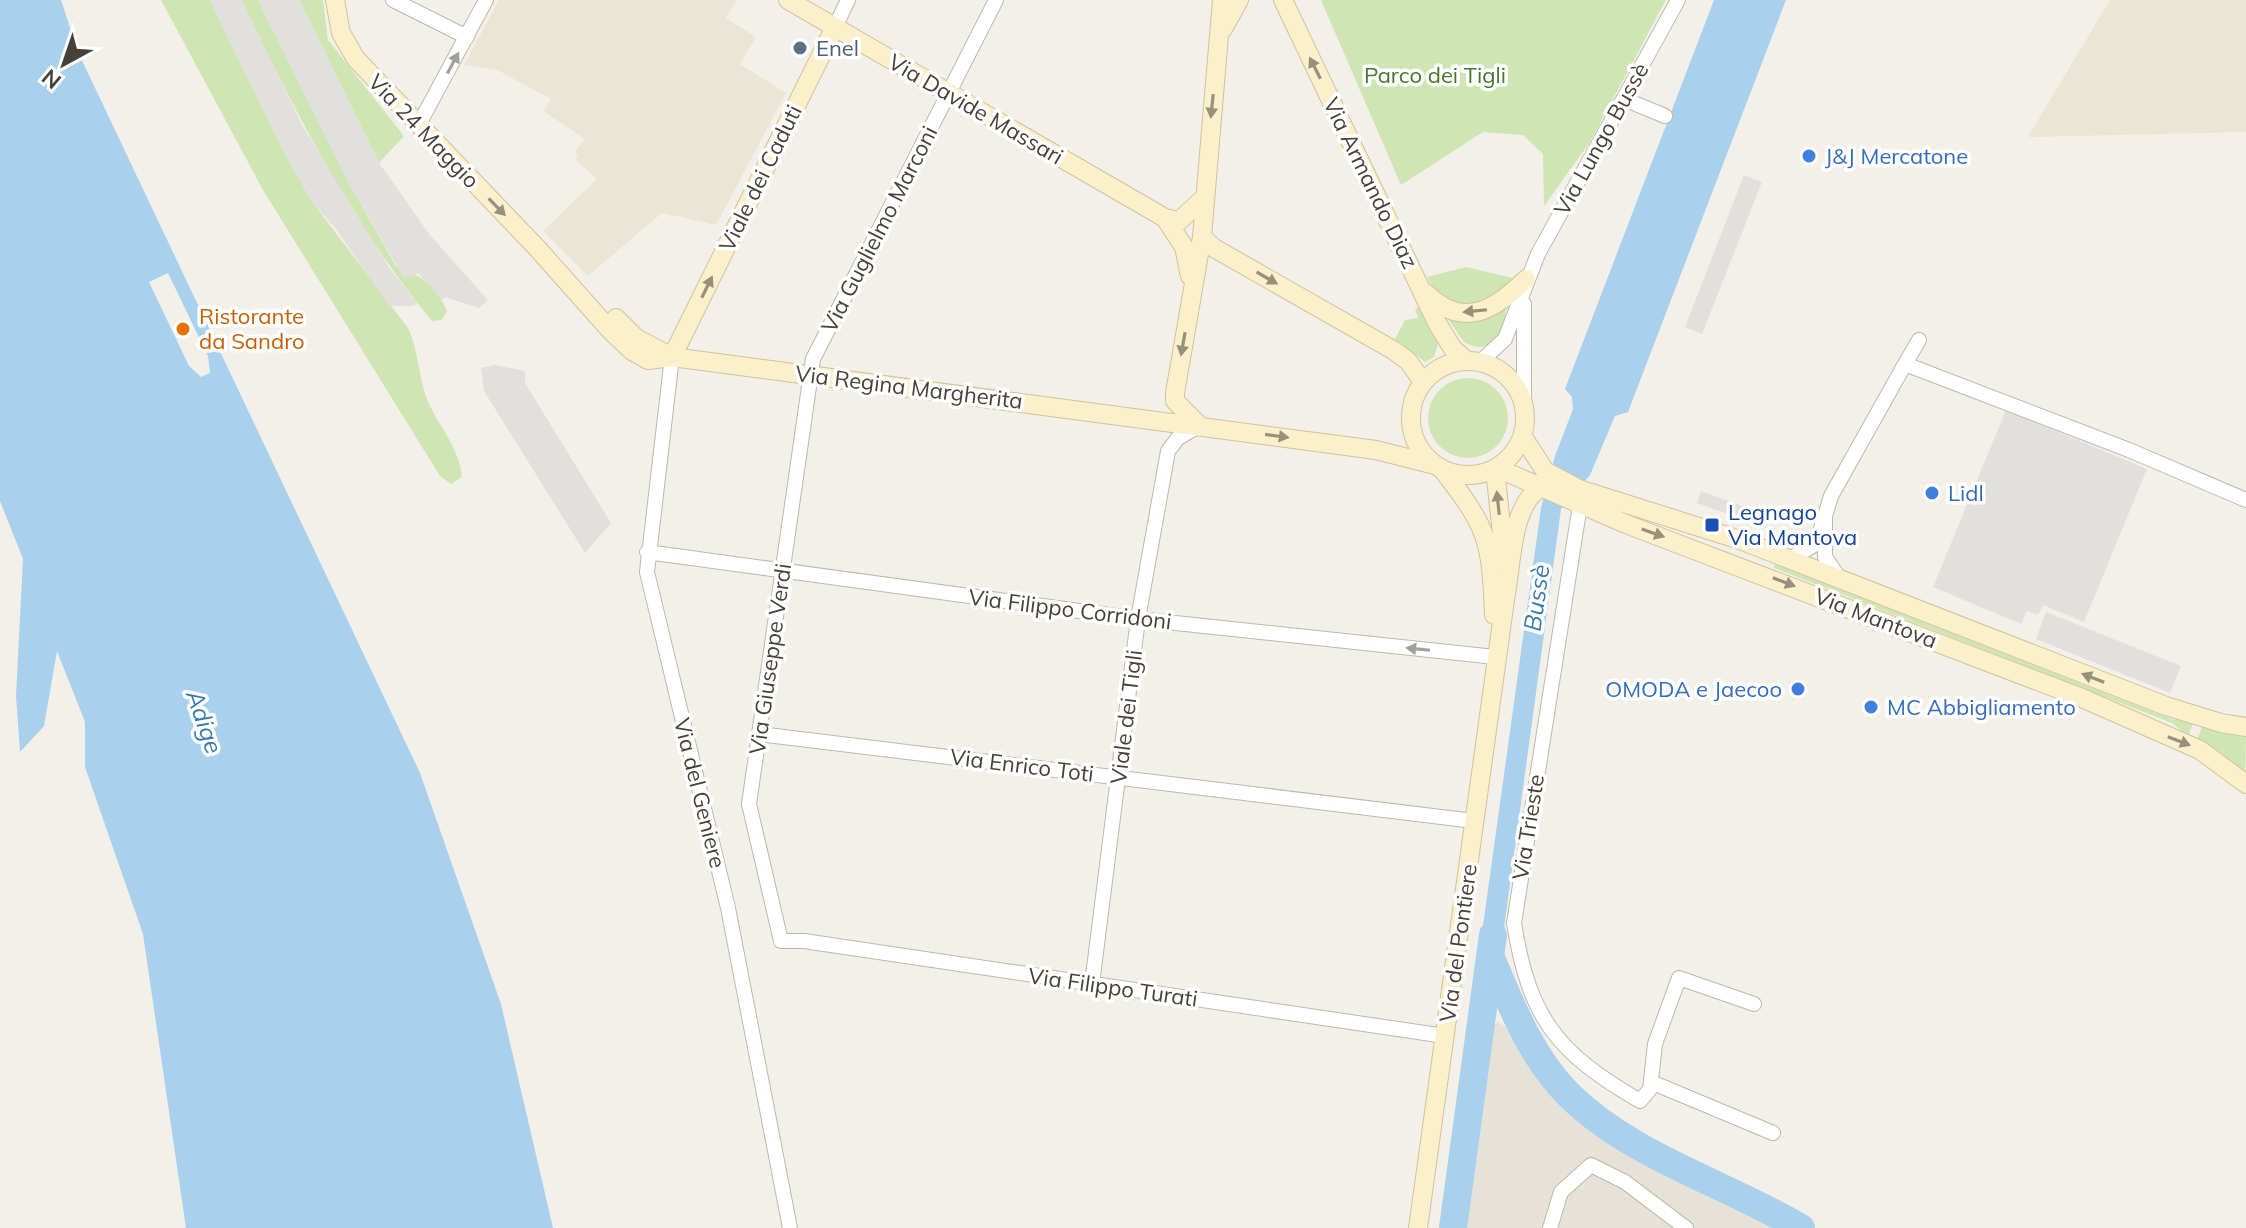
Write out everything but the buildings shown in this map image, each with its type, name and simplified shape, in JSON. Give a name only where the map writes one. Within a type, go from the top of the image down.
[{"type":"street","name":"Via 24 Maggio","points":[[337,0],[338,22],[356,59],[418,126],[537,248],[636,338],[672,357]]},
{"type":"street","points":[[393,0],[467,37]]},
{"type":"street","points":[[418,126],[486,0]]},
{"type":"street","name":"Via Davide Massari","points":[[788,0],[1165,218],[1184,247],[1193,288]]},
{"type":"street","name":"Viale dei Caduti","points":[[672,357],[848,0]]},
{"type":"street","name":"Via Guglielmo Marconi","points":[[810,374],[833,317],[996,0]]},
{"type":"street","points":[[1175,401],[1200,425],[1178,438],[1168,451],[1150,419],[1168,410],[1175,401],[1202,237],[1222,0]]},
{"type":"street","points":[[1217,52],[1225,23],[1239,0]]},
{"type":"street","points":[[1270,0],[1293,24]]},
{"type":"street","name":"Via Armando Diaz","points":[[1283,0],[1370,175],[1444,336],[1473,361]]},
{"type":"street","name":"Via Lungo Bussè","points":[[1473,361],[1497,349],[1508,335],[1526,279],[1678,0]]},
{"type":"street","points":[[1624,99],[1665,116]]},
{"type":"street","points":[[1165,218],[1179,221],[1203,199]]},
{"type":"street","points":[[1202,237],[1214,248],[1400,354],[1423,382]]},
{"type":"street","points":[[1421,288],[1446,307],[1474,313],[1498,305],[1526,279]]},
{"type":"street","name":"Via Lungo Bussè","points":[[1524,405],[1522,342],[1526,279]]},
{"type":"street","points":[[1790,559],[1816,544],[1831,496],[1919,340]]},
{"type":"street","name":"Via Regina Margherita","points":[[672,357],[1376,450],[1438,467]]},
{"type":"street","name":"Via del Geniere","points":[[672,357],[647,552],[651,593],[728,908],[790,1228]]},
{"type":"street","points":[[1473,361],[1511,380],[1524,405],[1523,437],[1516,450],[1496,468],[1473,475],[1438,467],[1419,447],[1412,432],[1414,397],[1423,382],[1439,369],[1473,361]]},
{"type":"street","points":[[1905,364],[2116,445],[2246,500]]},
{"type":"street","name":"Via Giuseppe Verdi","points":[[781,941],[749,804],[810,374]]},
{"type":"street","points":[[1523,437],[1544,479]]},
{"type":"street","name":"Viale dei Tigli","points":[[1092,984],[1138,619],[1168,451]]},
{"type":"street","name":"Via del Pontiere","points":[[1438,467],[1474,512],[1486,535],[1492,570],[1495,657]]},
{"type":"street","name":"Via del Pontiere","points":[[1496,468],[1506,593]]},
{"type":"street","name":"Via Mantova","points":[[1496,468],[1544,479],[1577,498],[2082,698],[2200,750],[2246,784]]},
{"type":"street","name":"Via del Pontiere","points":[[1418,1228],[1495,657],[1521,507],[1544,479]]},
{"type":"street","name":"Via Mantova","points":[[1577,498],[1717,532],[2166,706],[2221,723],[2246,727]]},
{"type":"street","name":"Via Trieste","points":[[1577,498],[1514,923],[1522,973],[1550,1031],[1596,1076],[1640,1101],[1651,1082]]},
{"type":"street","points":[[1825,516],[1825,557],[1839,578]]},
{"type":"street","name":"Via Filippo Corridoni","points":[[647,552],[1138,619],[1495,657]]},
{"type":"street","name":"Via Enrico Toti","points":[[759,734],[1474,821]]},
{"type":"street","name":"Via Filippo Turati","points":[[781,941],[804,941],[1445,1036]]},
{"type":"street","points":[[1754,1004],[1679,978],[1655,1044],[1651,1082],[1773,1133]]},
{"type":"street","points":[[1550,1228],[1561,1192],[1591,1165],[1625,1182],[1686,1228]]},
{"type":"shaded area","points":[[210,0],[242,0],[302,125],[390,269],[417,303],[414,306],[389,306],[336,229],[313,203],[285,154]]},
{"type":"shaded area","points":[[258,0],[299,0],[379,163],[430,235],[488,300],[479,308],[445,297],[442,300],[418,273],[404,278],[349,183]]},
{"type":"shaded area","points":[[499,0],[737,0],[726,18],[756,37],[740,64],[786,93],[716,225],[662,213],[588,276],[543,231],[597,179],[575,159],[578,155],[575,152],[585,139],[543,111],[551,99],[497,70],[464,65]]},
{"type":"shaded area","points":[[2110,0],[2246,0],[2246,132],[2028,137]]},
{"type":"shaded area","points":[[1744,175],[1762,182],[1702,334],[1685,327]]},
{"type":"shaded area","points":[[495,365],[525,371],[525,383],[611,523],[585,553],[484,391],[481,368]]},
{"type":"shaded area","points":[[2006,410],[2147,469],[2084,622],[2043,605],[2038,615],[2027,611],[2021,624],[1933,587]]},
{"type":"shaded area","points":[[1701,491],[1756,511],[1752,523],[1697,503]]},
{"type":"shaded area","points":[[2046,612],[2181,666],[2170,693],[2036,639]]},
{"type":"shaded area","points":[[1497,1022],[1508,1028],[1539,1074],[1574,1109],[1626,1143],[1789,1228],[1465,1228],[1492,1029]]},
{"type":"green space","points":[[161,0],[210,0],[285,154],[313,203],[408,328],[427,398],[461,467],[462,477],[451,484],[440,476],[263,190]]},
{"type":"green space","points":[[241,0],[258,0],[349,183],[396,266],[420,277],[433,288],[447,311],[442,320],[432,321],[351,207],[305,126]]},
{"type":"green space","points":[[299,0],[323,0],[328,40],[404,136],[379,163]]},
{"type":"green space","name":"Parco dei Tigli","points":[[1321,0],[1666,0],[1590,142],[1544,206],[1543,154],[1523,135],[1483,132],[1401,185]]},
{"type":"green space","points":[[1466,267],[1513,278],[1505,290],[1494,298],[1469,304],[1445,297],[1427,277]]},
{"type":"green space","points":[[1418,307],[1438,344],[1434,357],[1425,362],[1395,339],[1405,320],[1418,318],[1415,309]]},
{"type":"green space","points":[[1506,308],[1499,334],[1489,345],[1482,347],[1464,342],[1445,315],[1486,318]]},
{"type":"green space","points":[[1468,378],[1483,381],[1496,390],[1505,403],[1508,418],[1505,433],[1496,446],[1483,455],[1468,458],[1453,455],[1440,446],[1431,433],[1428,418],[1431,403],[1440,390],[1453,381]]},
{"type":"green space","points":[[1775,564],[2174,720],[2185,717],[2194,721],[2188,736],[2172,723],[1774,568]]},
{"type":"green space","points":[[2203,724],[2246,733],[2245,773],[2220,752],[2197,740]]},
{"type":"water","name":"Adige","points":[[0,0],[61,0],[78,52],[420,773],[501,1004],[553,1228],[186,1228],[143,934],[85,767],[85,722],[57,651],[44,726],[20,752],[16,696],[23,559],[0,501]]},
{"type":"water","points":[[1714,0],[1786,0],[1628,412],[1615,416],[1590,475],[1561,509],[1498,972],[1477,969],[1541,508],[1555,456],[1573,409],[1572,397],[1565,389]]},
{"type":"pier","name":"Ristorante da Sandro","points":[[168,273],[208,356],[210,373],[201,377],[189,366],[149,282]]},
{"type":"waterway","name":"Bussè","points":[[1453,1228],[1493,935]]},
{"type":"waterway","points":[[1491,958],[1514,1012],[1544,1064],[1569,1095],[1594,1117],[1650,1152],[1801,1228]]},
{"type":"place","name":"Enel","points":[[800,48]]},
{"type":"place","name":"J&J Mercatone","points":[[1809,156]]},
{"type":"place","name":"Ristorante da Sandro","points":[[183,329]]},
{"type":"place","name":"Lidl","points":[[1932,493]]},
{"type":"place","name":"Legnago Via Mantova","points":[[1712,525]]},
{"type":"place","name":"OMODA e Jaecoo","points":[[1798,689]]},
{"type":"place","name":"MC Abbigliamento","points":[[1871,707]]}]
